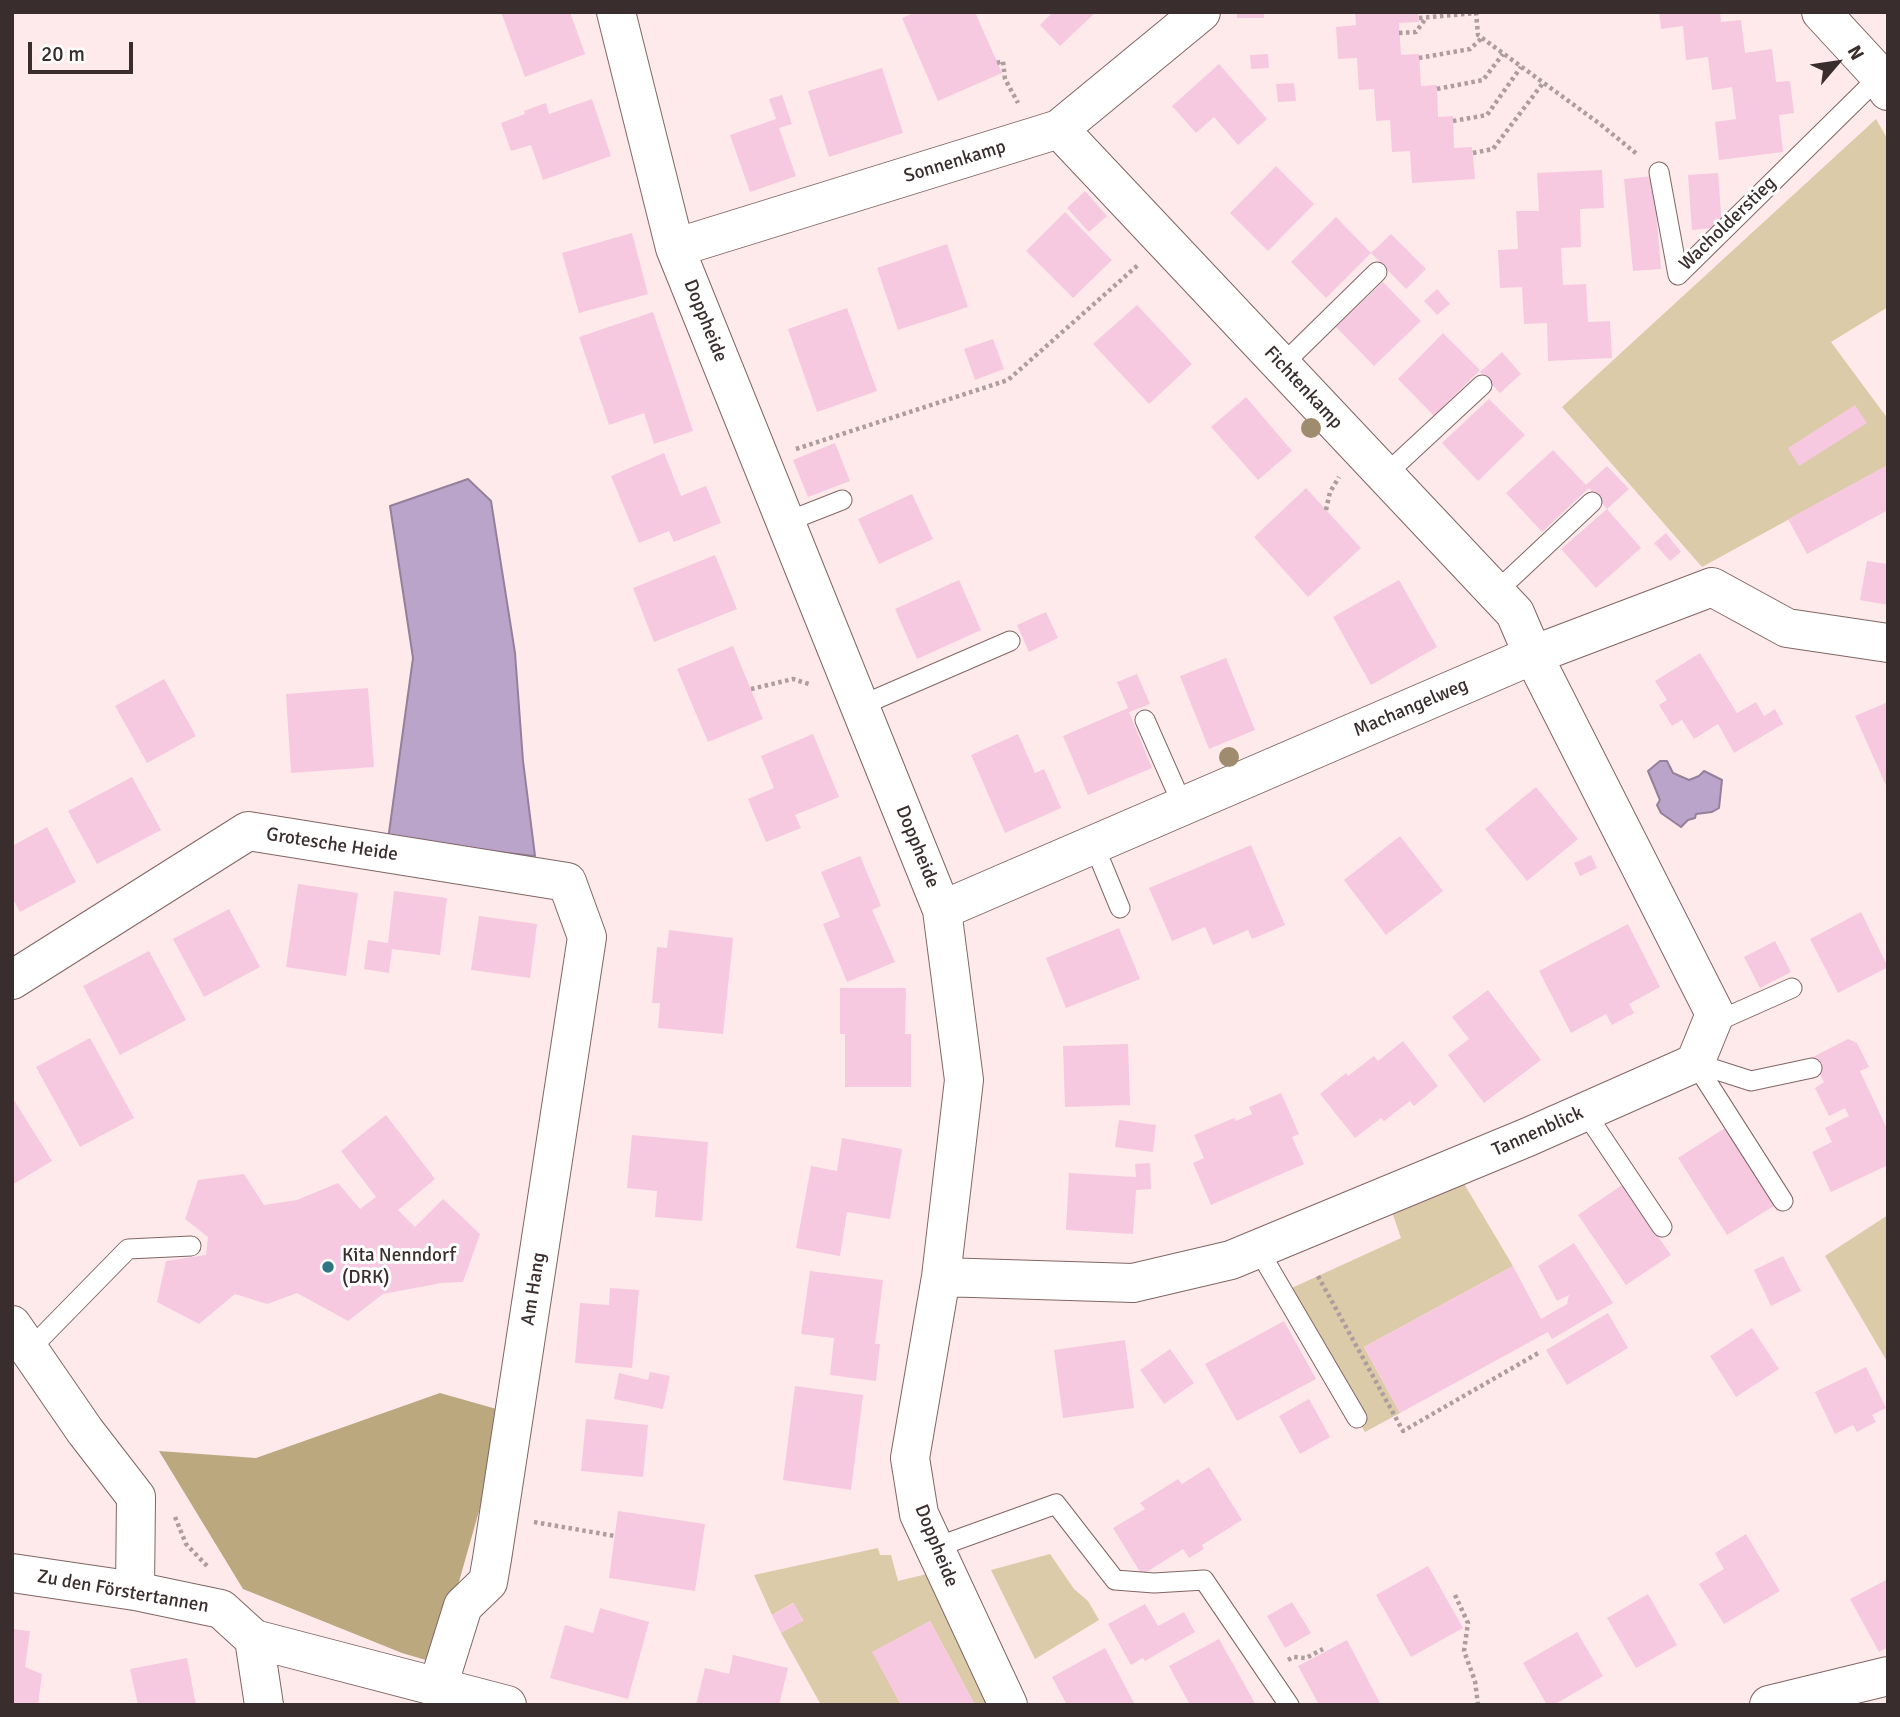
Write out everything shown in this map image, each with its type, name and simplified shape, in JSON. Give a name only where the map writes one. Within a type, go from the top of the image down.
[{"type":"street","name":"Doppheide","points":[[616,12],[676,248],[942,910],[964,1080],[941,1277],[910,1458],[919,1514],[1008,1705]]},
{"type":"street","name":"Sonnenkamp","points":[[676,248],[1044,134],[1201,12]]},
{"type":"street","points":[[1821,12],[1884,83]]},
{"type":"street","name":"Fichtenkamp","points":[[1044,134],[1164,241],[1496,592],[1515,613],[1533,655]]},
{"type":"street","name":"Machangelweg","points":[[942,910],[1533,655],[1712,587],[1787,628],[1888,643]]},
{"type":"street","points":[[1533,655],[1714,1014],[1695,1063]]},
{"type":"street","name":"Grotesche Heide","points":[[12,980],[248,831],[567,881]]},
{"type":"street","name":"Am Hang","points":[[438,1686],[463,1606],[488,1582],[587,937],[567,881]]},
{"type":"street","name":"Tannenblick","points":[[941,1277],[1133,1283],[1231,1260],[1585,1112],[1695,1063]]},
{"type":"street","points":[[21,1337],[85,1431],[136,1497],[135,1591]]},
{"type":"street","name":"Zu den Förstertannen","points":[[12,1573],[135,1591],[222,1609],[254,1639],[507,1705]]},
{"type":"street","points":[[254,1639],[264,1705]]},
{"type":"street","points":[[1769,1705],[1888,1676]]},
{"type":"lane","name":"Wacholderstieg","points":[[1659,172],[1678,275],[1884,83]]},
{"type":"lane","points":[[1281,366],[1377,272]]},
{"type":"lane","points":[[1385,475],[1482,385]]},
{"type":"lane","points":[[786,522],[842,500]]},
{"type":"lane","points":[[1496,592],[1592,502]]},
{"type":"lane","points":[[855,693],[1010,641]]},
{"type":"lane","points":[[1145,720],[1183,806]]},
{"type":"lane","points":[[1094,845],[1120,908]]},
{"type":"lane","points":[[1710,1025],[1792,988]]},
{"type":"lane","points":[[1695,1063],[1751,1081],[1812,1068]]},
{"type":"lane","points":[[1695,1063],[1783,1200]]},
{"type":"lane","points":[[1585,1112],[1662,1227]]},
{"type":"lane","points":[[21,1337],[128,1249],[191,1246]]},
{"type":"lane","points":[[1258,1249],[1357,1418]]},
{"type":"lane","points":[[934,1548],[1056,1504],[1115,1580],[1154,1583],[1204,1580],[1289,1705]]},
{"type":"path","points":[[1419,18],[1476,13],[1478,35],[1600,124],[1659,172]]},
{"type":"path","points":[[1399,33],[1416,32],[1427,17]]},
{"type":"path","points":[[1419,58],[1471,49],[1482,38]]},
{"type":"path","points":[[1437,89],[1483,80],[1503,54]]},
{"type":"path","points":[[998,63],[1003,61],[1005,79],[1019,106],[1044,134]]},
{"type":"path","points":[[1453,121],[1488,114],[1521,67]]},
{"type":"path","points":[[1473,153],[1493,149],[1543,83]]},
{"type":"path","points":[[761,460],[1008,380],[1164,241]]},
{"type":"path","points":[[751,689],[793,679],[820,688],[855,693]]},
{"type":"path","points":[[1318,1276],[1403,1431],[1540,1352]]},
{"type":"path","points":[[498,1517],[615,1536]]},
{"type":"path","points":[[1455,1594],[1468,1623],[1464,1651],[1475,1681],[1478,1705]]},
{"type":"shaded area","points":[[1876,119],[1888,140],[1888,307],[1831,342],[1888,419],[1888,465],[1702,567],[1562,407]]},
{"type":"shaded area","points":[[468,479],[491,501],[515,653],[523,761],[535,856],[388,840],[413,658],[390,506]]},
{"type":"shaded area","points":[[1660,761],[1667,761],[1673,773],[1689,780],[1704,771],[1722,780],[1719,808],[1712,812],[1696,814],[1695,818],[1688,820],[1681,827],[1661,813],[1657,805],[1660,800],[1648,771]]},
{"type":"shaded area","points":[[1463,1182],[1513,1266],[1364,1347],[1400,1413],[1365,1432],[1283,1292],[1401,1238],[1392,1212]]},
{"type":"shaded area","points":[[1888,1215],[1888,1363],[1825,1256]]},
{"type":"shaded area","points":[[440,1393],[507,1412],[436,1663],[402,1653],[243,1589],[159,1451],[256,1458]]},
{"type":"shaded area","points":[[878,1548],[880,1555],[891,1555],[898,1581],[927,1574],[994,1705],[975,1705],[930,1621],[873,1652],[901,1705],[821,1705],[781,1633],[803,1620],[793,1603],[772,1615],[754,1575]]},
{"type":"shaded area","points":[[1050,1554],[1074,1589],[1088,1601],[1099,1620],[1035,1659],[991,1570]]},
{"type":"building","points":[[501,12],[570,12],[585,54],[525,77]]},
{"type":"building","points":[[916,12],[975,12],[1002,73],[938,101],[902,18]]},
{"type":"building","points":[[1053,12],[1096,12],[1060,46],[1040,25]]},
{"type":"building","points":[[1237,12],[1264,12],[1264,18],[1237,18]]},
{"type":"building","points":[[1355,12],[1418,12],[1419,22],[1399,23],[1401,55],[1419,54],[1421,86],[1437,85],[1438,117],[1453,116],[1454,148],[1472,147],[1475,179],[1412,183],[1410,151],[1392,152],[1390,120],[1376,121],[1374,89],[1359,90],[1357,58],[1338,59],[1336,27],[1356,25]]},
{"type":"building","points":[[1659,12],[1720,12],[1721,22],[1741,20],[1745,53],[1772,49],[1776,82],[1790,81],[1794,113],[1779,115],[1783,152],[1719,160],[1715,122],[1736,119],[1732,87],[1712,90],[1708,57],[1686,60],[1683,26],[1661,29]]},
{"type":"building","points":[[1268,54],[1269,68],[1251,69],[1250,55]]},
{"type":"building","points":[[1219,64],[1267,119],[1238,145],[1214,117],[1196,133],[1172,106]]},
{"type":"building","points":[[882,68],[903,133],[829,157],[808,91]]},
{"type":"building","points":[[1294,83],[1296,101],[1278,102],[1276,84]]},
{"type":"building","points":[[782,95],[792,124],[779,128],[796,176],[750,192],[730,135],[776,119],[769,99]]},
{"type":"building","points":[[592,99],[611,156],[543,180],[531,145],[511,151],[501,123],[546,103],[549,114]]},
{"type":"building","points":[[1276,166],[1314,204],[1268,251],[1230,213]]},
{"type":"building","points":[[1602,170],[1604,208],[1580,209],[1581,247],[1561,248],[1563,285],[1586,284],[1588,322],[1610,321],[1612,358],[1548,361],[1547,323],[1524,324],[1522,287],[1500,288],[1498,250],[1518,249],[1516,211],[1539,211],[1537,173]]},
{"type":"building","points":[[1718,173],[1722,227],[1692,230],[1688,175]]},
{"type":"building","points":[[1653,176],[1661,269],[1633,271],[1624,179]]},
{"type":"building","points":[[1085,191],[1107,216],[1089,232],[1067,208]]},
{"type":"building","points":[[1065,212],[1112,260],[1073,298],[1026,251]]},
{"type":"building","points":[[1336,217],[1371,253],[1326,298],[1291,262]]},
{"type":"building","points":[[632,233],[648,294],[579,313],[562,253]]},
{"type":"building","points":[[1391,234],[1426,269],[1406,289],[1371,253]]},
{"type":"building","points":[[947,244],[968,307],[898,330],[877,268]]},
{"type":"building","points":[[1383,282],[1421,321],[1374,366],[1336,327]]},
{"type":"building","points":[[1437,289],[1450,304],[1437,315],[1424,301]]},
{"type":"building","points":[[1137,305],[1192,364],[1149,404],[1093,344]]},
{"type":"building","points":[[847,308],[877,391],[817,412],[788,329]]},
{"type":"building","points":[[653,312],[693,431],[654,444],[644,413],[609,425],[579,337]]},
{"type":"building","points":[[1443,333],[1480,370],[1434,416],[1398,379]]},
{"type":"building","points":[[993,339],[1004,369],[975,380],[964,349]]},
{"type":"building","points":[[1502,352],[1521,374],[1500,393],[1480,372]]},
{"type":"building","points":[[1246,397],[1292,451],[1258,480],[1211,427]]},
{"type":"building","points":[[1489,399],[1525,435],[1478,481],[1442,443]]},
{"type":"building","points":[[1855,405],[1867,423],[1799,466],[1788,448]]},
{"type":"building","points":[[835,443],[850,481],[808,497],[793,460]]},
{"type":"building","points":[[1553,450],[1586,485],[1607,466],[1629,489],[1607,509],[1589,488],[1542,532],[1506,493]]},
{"type":"building","points":[[664,453],[681,496],[706,486],[721,523],[674,542],[669,531],[639,543],[611,476]]},
{"type":"building","points":[[1888,465],[1888,510],[1807,554],[1788,519]]},
{"type":"building","points":[[1306,488],[1361,548],[1308,597],[1254,537]]},
{"type":"building","points":[[912,494],[933,539],[879,564],[858,519]]},
{"type":"building","points":[[1607,509],[1641,548],[1596,588],[1561,549]]},
{"type":"building","points":[[1666,533],[1681,552],[1670,561],[1654,543]]},
{"type":"building","points":[[715,555],[737,609],[654,642],[633,588]]},
{"type":"building","points":[[1867,561],[1888,564],[1888,605],[1860,600]]},
{"type":"building","points":[[959,580],[981,630],[917,659],[895,609]]},
{"type":"building","points":[[1399,580],[1437,647],[1371,685],[1333,617]]},
{"type":"building","points":[[1046,612],[1058,638],[1029,652],[1017,625]]},
{"type":"building","points":[[733,646],[763,719],[708,742],[677,669]]},
{"type":"building","points":[[1700,653],[1737,713],[1756,702],[1764,716],[1775,709],[1783,724],[1734,753],[1718,724],[1694,739],[1682,720],[1672,726],[1659,705],[1667,700],[1655,681]]},
{"type":"building","points":[[1226,658],[1255,730],[1209,749],[1180,676]]},
{"type":"building","points":[[1137,674],[1150,704],[1129,712],[1152,768],[1088,795],[1063,736],[1128,708],[1117,682]]},
{"type":"building","points":[[164,679],[196,736],[147,763],[115,706]]},
{"type":"building","points":[[368,688],[374,767],[291,773],[286,694]]},
{"type":"building","points":[[1888,702],[1888,790],[1855,716]]},
{"type":"building","points":[[813,734],[839,797],[795,815],[801,828],[766,842],[748,799],[774,788],[761,756]]},
{"type":"building","points":[[1018,734],[1035,773],[1044,769],[1061,808],[1005,833],[971,755]]},
{"type":"building","points":[[132,777],[161,830],[97,864],[68,811]]},
{"type":"building","points":[[1536,787],[1578,839],[1527,881],[1485,829]]},
{"type":"building","points":[[47,827],[76,882],[20,912],[12,897],[12,846]]},
{"type":"building","points":[[1400,836],[1443,891],[1386,935],[1344,880]]},
{"type":"building","points":[[1251,845],[1285,925],[1252,939],[1248,930],[1213,945],[1205,927],[1172,941],[1149,888]]},
{"type":"building","points":[[1591,855],[1597,868],[1580,876],[1574,863]]},
{"type":"building","points":[[860,856],[881,906],[872,910],[895,962],[847,982],[823,924],[840,917],[821,872]]},
{"type":"building","points":[[298,884],[358,893],[346,976],[286,967]]},
{"type":"building","points":[[394,891],[447,898],[440,955],[392,949],[389,973],[364,969],[368,940],[388,943]]},
{"type":"building","points":[[229,909],[260,967],[204,997],[173,939]]},
{"type":"building","points":[[1861,912],[1888,967],[1838,993],[1810,939]]},
{"type":"building","points":[[479,916],[537,924],[530,978],[471,970]]},
{"type":"building","points":[[1628,924],[1660,987],[1629,1004],[1634,1013],[1612,1025],[1606,1014],[1571,1033],[1539,971]]},
{"type":"building","points":[[1119,928],[1140,979],[1066,1008],[1046,958]]},
{"type":"building","points":[[669,930],[733,938],[723,1034],[658,1028],[660,1003],[652,1003],[657,947],[667,948]]},
{"type":"building","points":[[1775,941],[1791,972],[1760,988],[1744,957]]},
{"type":"building","points":[[149,951],[186,1020],[120,1055],[83,986]]},
{"type":"building","points":[[840,988],[906,988],[905,1034],[911,1034],[911,1087],[845,1087],[845,1034],[840,1034]]},
{"type":"building","points":[[1488,990],[1541,1060],[1484,1103],[1448,1055],[1469,1039],[1452,1017]]},
{"type":"building","points":[[90,1038],[134,1118],[80,1147],[36,1067]]},
{"type":"building","points":[[1848,1039],[1857,1043],[1869,1067],[1860,1071],[1888,1131],[1888,1165],[1831,1192],[1812,1152],[1832,1142],[1825,1128],[1849,1116],[1845,1108],[1829,1116],[1815,1088],[1824,1082],[1811,1058]]},
{"type":"building","points":[[1403,1041],[1438,1086],[1414,1106],[1410,1101],[1355,1138],[1320,1094],[1346,1073],[1348,1076],[1374,1056],[1378,1061]]},
{"type":"building","points":[[1128,1044],[1130,1105],[1065,1107],[1063,1046]]},
{"type":"building","points":[[1281,1093],[1299,1134],[1292,1137],[1304,1164],[1211,1205],[1193,1163],[1204,1158],[1194,1135],[1234,1118],[1236,1121],[1252,1114],[1249,1107]]},
{"type":"building","points":[[12,1097],[52,1161],[12,1185]]},
{"type":"building","points":[[386,1115],[435,1179],[398,1210],[415,1227],[443,1199],[480,1234],[463,1282],[441,1283],[383,1294],[348,1321],[297,1293],[267,1304],[235,1294],[199,1324],[157,1302],[166,1261],[206,1255],[208,1237],[185,1219],[198,1180],[244,1174],[264,1205],[297,1200],[338,1183],[360,1209],[376,1197],[341,1151]]},
{"type":"building","points":[[1119,1120],[1156,1125],[1153,1152],[1115,1147]]},
{"type":"building","points":[[1728,1126],[1777,1204],[1727,1235],[1678,1158]]},
{"type":"building","points":[[632,1135],[708,1142],[702,1221],[655,1217],[657,1191],[627,1188]]},
{"type":"building","points":[[842,1138],[902,1149],[890,1219],[847,1212],[840,1256],[796,1248],[811,1166],[837,1171]]},
{"type":"building","points":[[1150,1163],[1151,1189],[1136,1190],[1133,1234],[1066,1230],[1069,1173],[1136,1177],[1135,1164]]},
{"type":"building","points":[[1622,1185],[1671,1255],[1626,1285],[1578,1215]]},
{"type":"building","points":[[1574,1243],[1613,1303],[1552,1339],[1548,1332],[1400,1413],[1364,1347],[1513,1266],[1541,1319],[1567,1304],[1569,1295],[1557,1301],[1538,1266]]},
{"type":"building","points":[[1783,1256],[1801,1291],[1771,1306],[1754,1270]]},
{"type":"building","points":[[810,1271],[883,1280],[875,1344],[880,1344],[876,1381],[830,1375],[834,1338],[801,1334]]},
{"type":"building","points":[[610,1288],[639,1290],[632,1368],[575,1363],[580,1303],[609,1305]]},
{"type":"building","points":[[1608,1313],[1628,1348],[1567,1385],[1546,1350]]},
{"type":"building","points":[[1284,1321],[1316,1379],[1237,1421],[1205,1364]]},
{"type":"building","points":[[1752,1328],[1779,1369],[1736,1397],[1710,1356]]},
{"type":"building","points":[[1125,1340],[1134,1408],[1063,1418],[1054,1350]]},
{"type":"building","points":[[1170,1349],[1194,1383],[1164,1404],[1140,1370]]},
{"type":"building","points":[[1866,1367],[1886,1408],[1872,1415],[1876,1422],[1857,1432],[1853,1425],[1835,1434],[1815,1392]]},
{"type":"building","points":[[650,1372],[670,1376],[663,1409],[614,1399],[619,1373],[648,1380]]},
{"type":"building","points":[[795,1386],[863,1395],[851,1490],[783,1480]]},
{"type":"building","points":[[1309,1399],[1330,1437],[1300,1454],[1279,1416]]},
{"type":"building","points":[[586,1419],[648,1425],[643,1477],[581,1471]]},
{"type":"building","points":[[1209,1467],[1242,1520],[1202,1545],[1204,1549],[1189,1558],[1183,1549],[1142,1575],[1113,1528],[1145,1509],[1140,1503],[1178,1479],[1182,1484]]},
{"type":"building","points":[[618,1511],[705,1524],[695,1591],[609,1578]]},
{"type":"building","points":[[1746,1534],[1780,1591],[1724,1624],[1699,1584],[1724,1569],[1715,1553]]},
{"type":"building","points":[[1428,1566],[1463,1628],[1411,1657],[1376,1595]]},
{"type":"building","points":[[1888,1579],[1888,1647],[1879,1652],[1850,1599]]},
{"type":"building","points":[[1648,1594],[1677,1645],[1636,1668],[1607,1618]]},
{"type":"building","points":[[1292,1602],[1311,1633],[1285,1648],[1267,1616]]},
{"type":"building","points":[[794,1603],[803,1621],[781,1633],[772,1615]]},
{"type":"building","points":[[1145,1604],[1158,1626],[1184,1612],[1195,1632],[1145,1661],[1143,1658],[1131,1665],[1108,1624]]},
{"type":"building","points":[[600,1608],[649,1622],[628,1699],[550,1678],[565,1625],[593,1633]]},
{"type":"building","points":[[930,1621],[975,1705],[901,1705],[872,1652]]},
{"type":"building","points":[[12,1629],[30,1631],[25,1667],[42,1674],[38,1705],[12,1705]]},
{"type":"building","points":[[1577,1632],[1603,1676],[1554,1705],[1547,1705],[1523,1663]]},
{"type":"building","points":[[1219,1639],[1256,1705],[1190,1705],[1169,1666]]},
{"type":"building","points":[[1347,1640],[1381,1705],[1319,1705],[1298,1666]]},
{"type":"building","points":[[1105,1648],[1135,1705],[1067,1705],[1052,1677]]},
{"type":"building","points":[[733,1655],[788,1668],[779,1705],[696,1705],[705,1668],[729,1674]]},
{"type":"building","points":[[187,1658],[196,1705],[138,1705],[130,1669]]},
{"type":"place","name":"Kita Nenndorf (DRK)","points":[[328,1267]]}]
